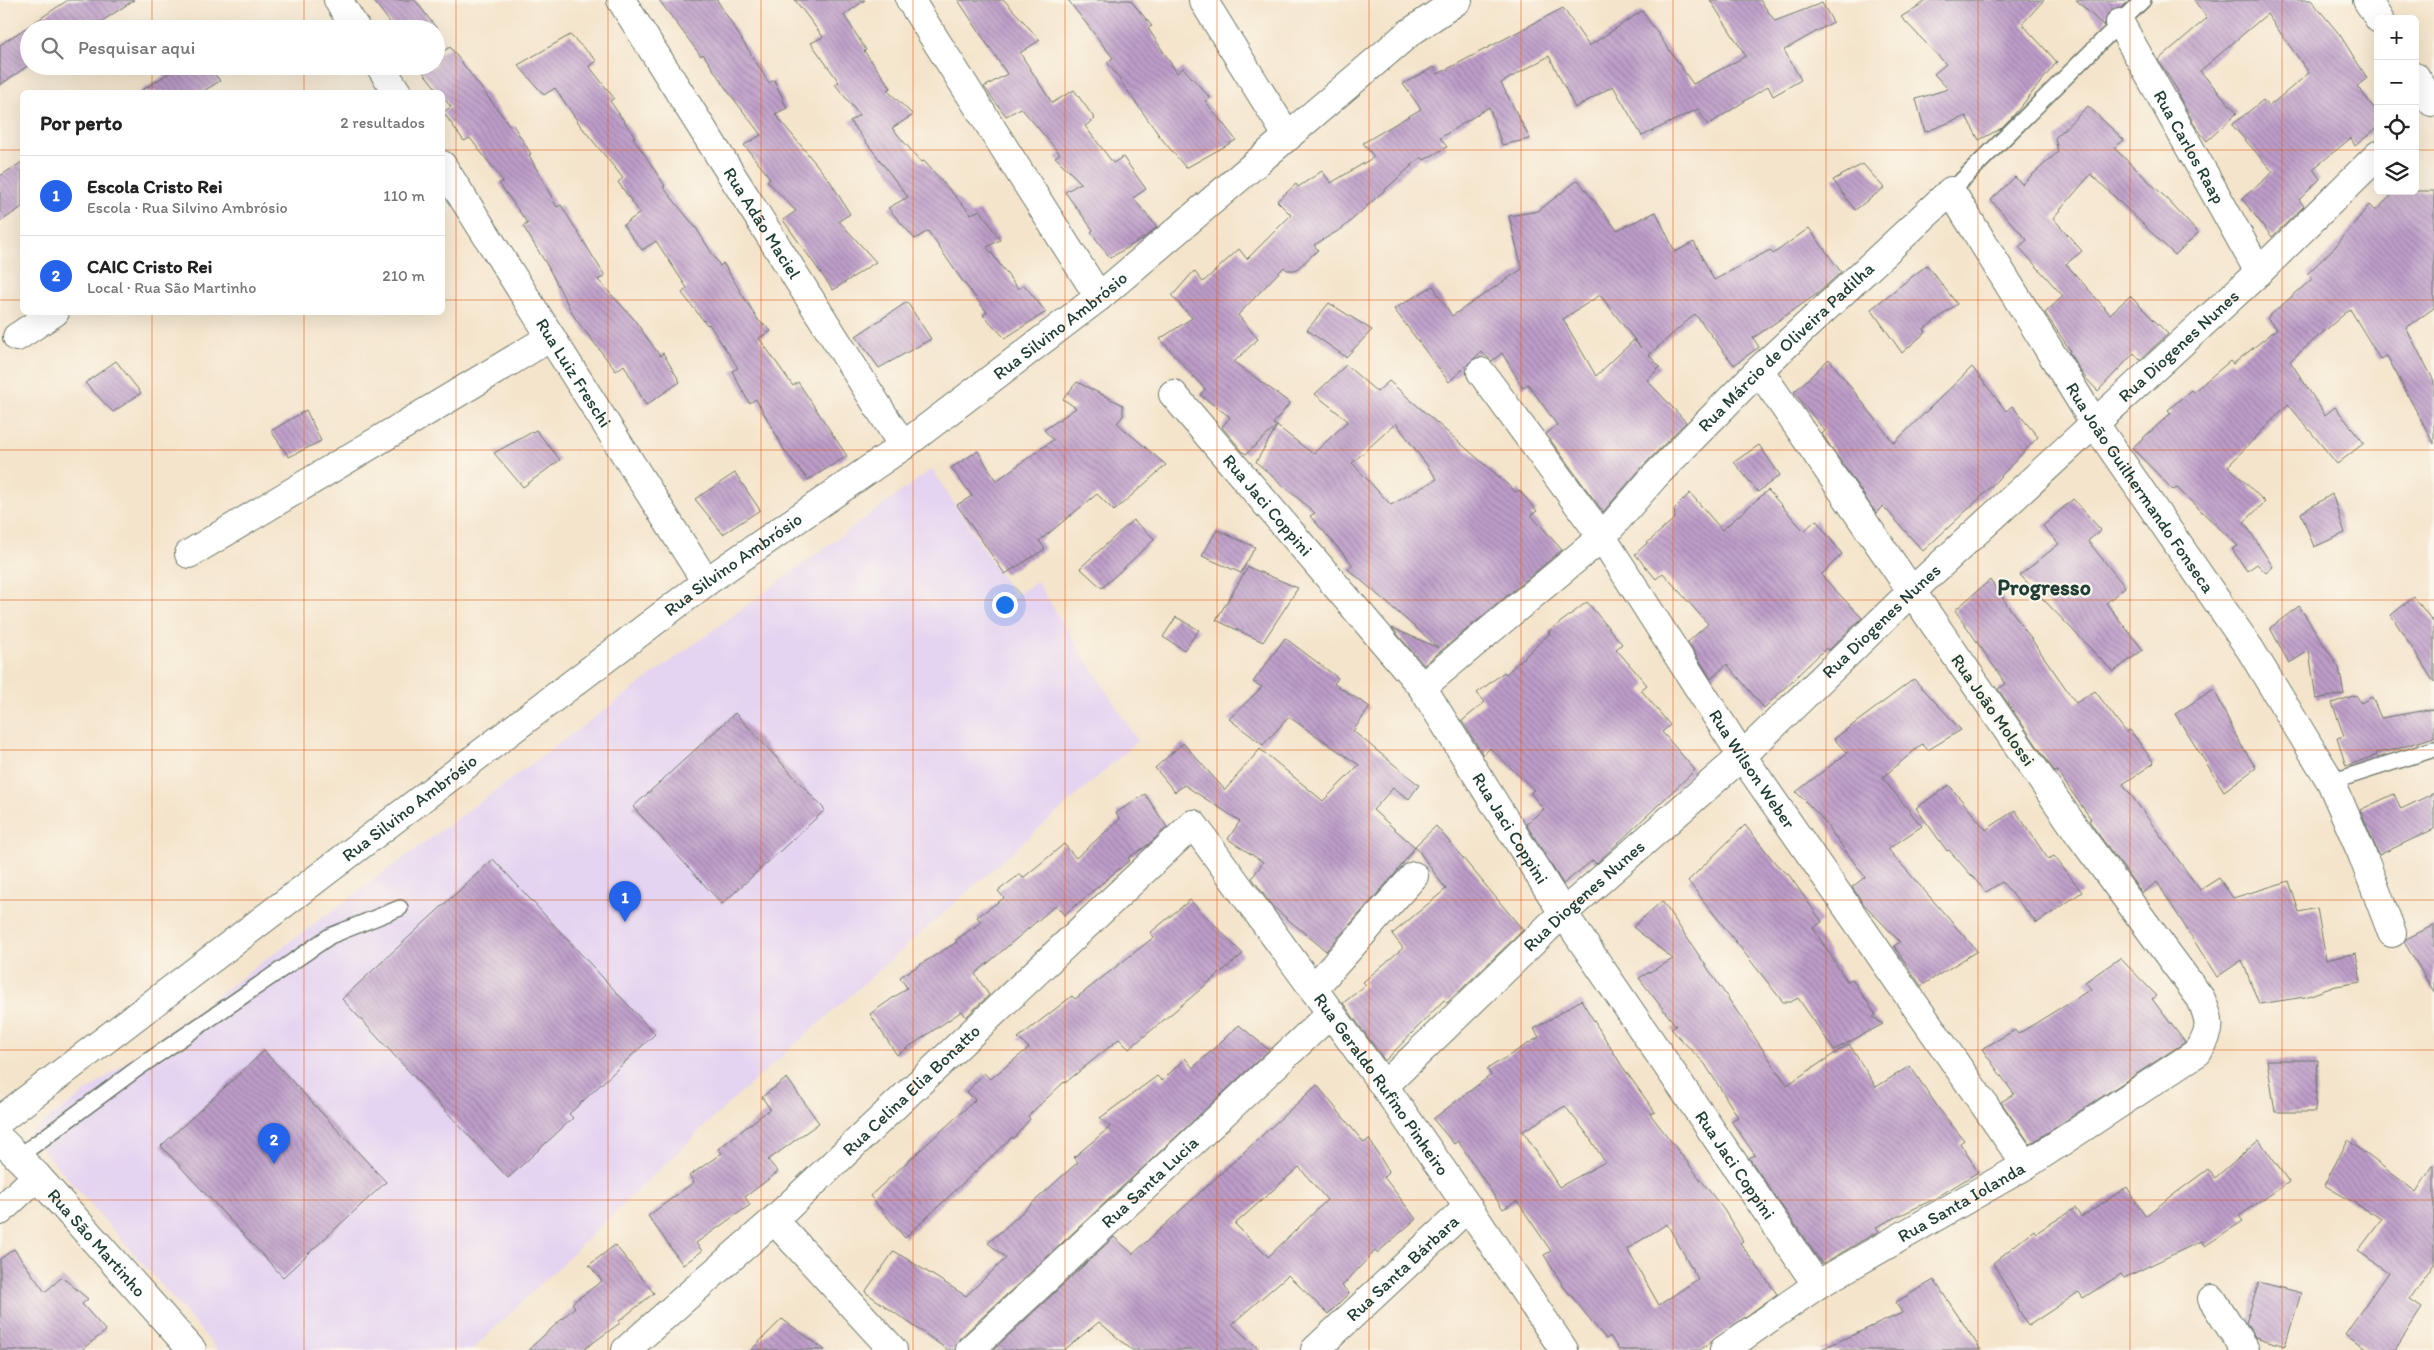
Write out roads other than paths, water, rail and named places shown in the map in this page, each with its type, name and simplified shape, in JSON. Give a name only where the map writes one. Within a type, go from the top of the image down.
[{"type":"street","points":[[338,0],[350,20]]},
{"type":"street","name":"Rua Adão Maciel","points":[[622,0],[903,446]]},
{"type":"street","points":[[910,0],[1099,298]]},
{"type":"street","points":[[1203,0],[1288,136]]},
{"type":"street","name":"Rua Silvino Ambrósio","points":[[0,1120],[706,582],[903,446],[1099,298],[1409,33],[1458,0]]},
{"type":"street","points":[[2367,0],[2376,15]]},
{"type":"street","name":"Rua Carlos Raap","points":[[2120,23],[2259,272]]},
{"type":"street","points":[[386,75],[396,90]]},
{"type":"street","points":[[2419,86],[2427,106]]},
{"type":"street","name":"Rua Diogenes Nunes","points":[[1384,1086],[1563,913],[1742,756],[1911,592],[2259,272],[2374,159]]},
{"type":"street","name":"Rua Luiz Freschi","points":[[445,170],[706,582]]},
{"type":"street","name":"Rua Márcio de Oliveira Padilha","points":[[1422,687],[1602,537],[1654,477],[1758,370],[1951,191]]},
{"type":"street","name":"Rua João Guilhermando Fonseca","points":[[1951,191],[2095,424],[2250,649],[2331,782],[2362,854],[2392,934]]},
{"type":"street","points":[[17,337],[50,315]]},
{"type":"street","points":[[189,554],[552,337]]},
{"type":"street","name":"Rua João Molossi","points":[[1758,370],[2078,834],[2201,998],[2209,1017],[2208,1035],[2198,1052]]},
{"type":"street","name":"Rua Wilson Weber","points":[[1481,372],[1602,537],[1742,756],[2026,1165]]},
{"type":"street","name":"Rua Jaci Coppini","points":[[1173,394],[1422,687],[1563,913],[1817,1285]]},
{"type":"street","name":"Rua Geraldo Rufino Pinheiro","points":[[1192,824],[1384,1086],[1564,1350]]},
{"type":"street","name":"Rua Celina Elia Bonatto","points":[[626,1350],[774,1220],[1192,824]]},
{"type":"street","points":[[1313,989],[1414,876]]},
{"type":"street","name":"Rua Santa Lucia","points":[[970,1350],[1331,1013]]},
{"type":"street","name":"Rua Santa Iolanda","points":[[1724,1350],[1817,1285],[2026,1165],[2198,1052]]},
{"type":"street","name":"Rua São Martinho","points":[[9,1148],[37,1176],[192,1350]]},
{"type":"street","points":[[0,1211],[37,1176]]},
{"type":"street","name":"Rua Santa Bárbara","points":[[1315,1350],[1468,1207]]},
{"type":"street","points":[[774,1220],[893,1350]]},
{"type":"street","points":[[2212,1299],[2245,1350]]},
{"type":"lane","name":"Rua Márcio de Oliveira Padilha","points":[[1951,191],[2143,0]]},
{"type":"lane","points":[[2331,782],[2434,749]]},
{"type":"lane","points":[[9,1148],[138,1068],[330,936],[400,908]]},
{"type":"place","name":"Escola Cristo Rei","points":[[625,922]]},
{"type":"place","name":"CAIC Cristo Rei","points":[[274,1164]]},
{"type":"district","name":"Progresso","points":[[2044,587]]}]
